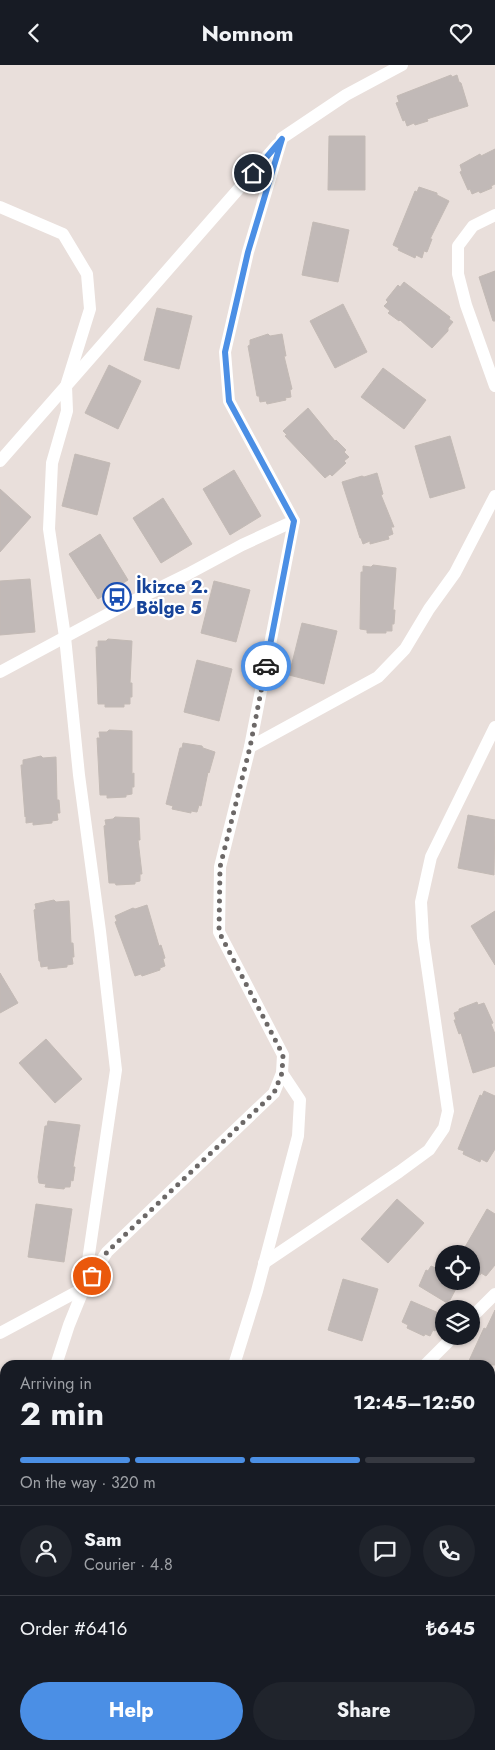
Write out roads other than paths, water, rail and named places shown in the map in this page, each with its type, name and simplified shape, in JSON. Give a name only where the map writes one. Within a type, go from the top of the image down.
[{"type":"street","points":[[0,461],[282,139],[346,95],[402,65]]},
{"type":"street","points":[[58,1360],[84,1288],[107,1252],[274,1093],[282,1073],[283,1055],[219,932],[220,867],[250,747],[294,521],[229,401],[225,352],[248,252],[282,139]]},
{"type":"street","points":[[0,207],[63,234],[87,274],[90,309],[66,386],[67,411],[52,463],[49,529],[65,637],[79,775],[116,1070],[84,1288]]},
{"type":"street","points":[[495,215],[473,226],[458,246],[458,274],[466,305],[495,386]]},
{"type":"street","points":[[250,747],[378,677],[405,649],[429,609],[455,573],[495,496]]},
{"type":"street","points":[[0,672],[121,607],[242,545],[294,521]]},
{"type":"street","points":[[264,1263],[399,1172],[428,1150],[444,1129],[448,1111],[423,938],[421,902],[431,857],[495,727]]},
{"type":"street","points":[[235,1360],[298,1136],[300,1099],[282,1073]]},
{"type":"street","points":[[0,1333],[84,1288]]},
{"type":"street","points":[[480,1309],[495,1294]]},
{"type":"street","points":[[430,1360],[445,1345]]},
{"type":"place","name":"İkizce 2. Bölge 5","points":[[117,597]]}]
